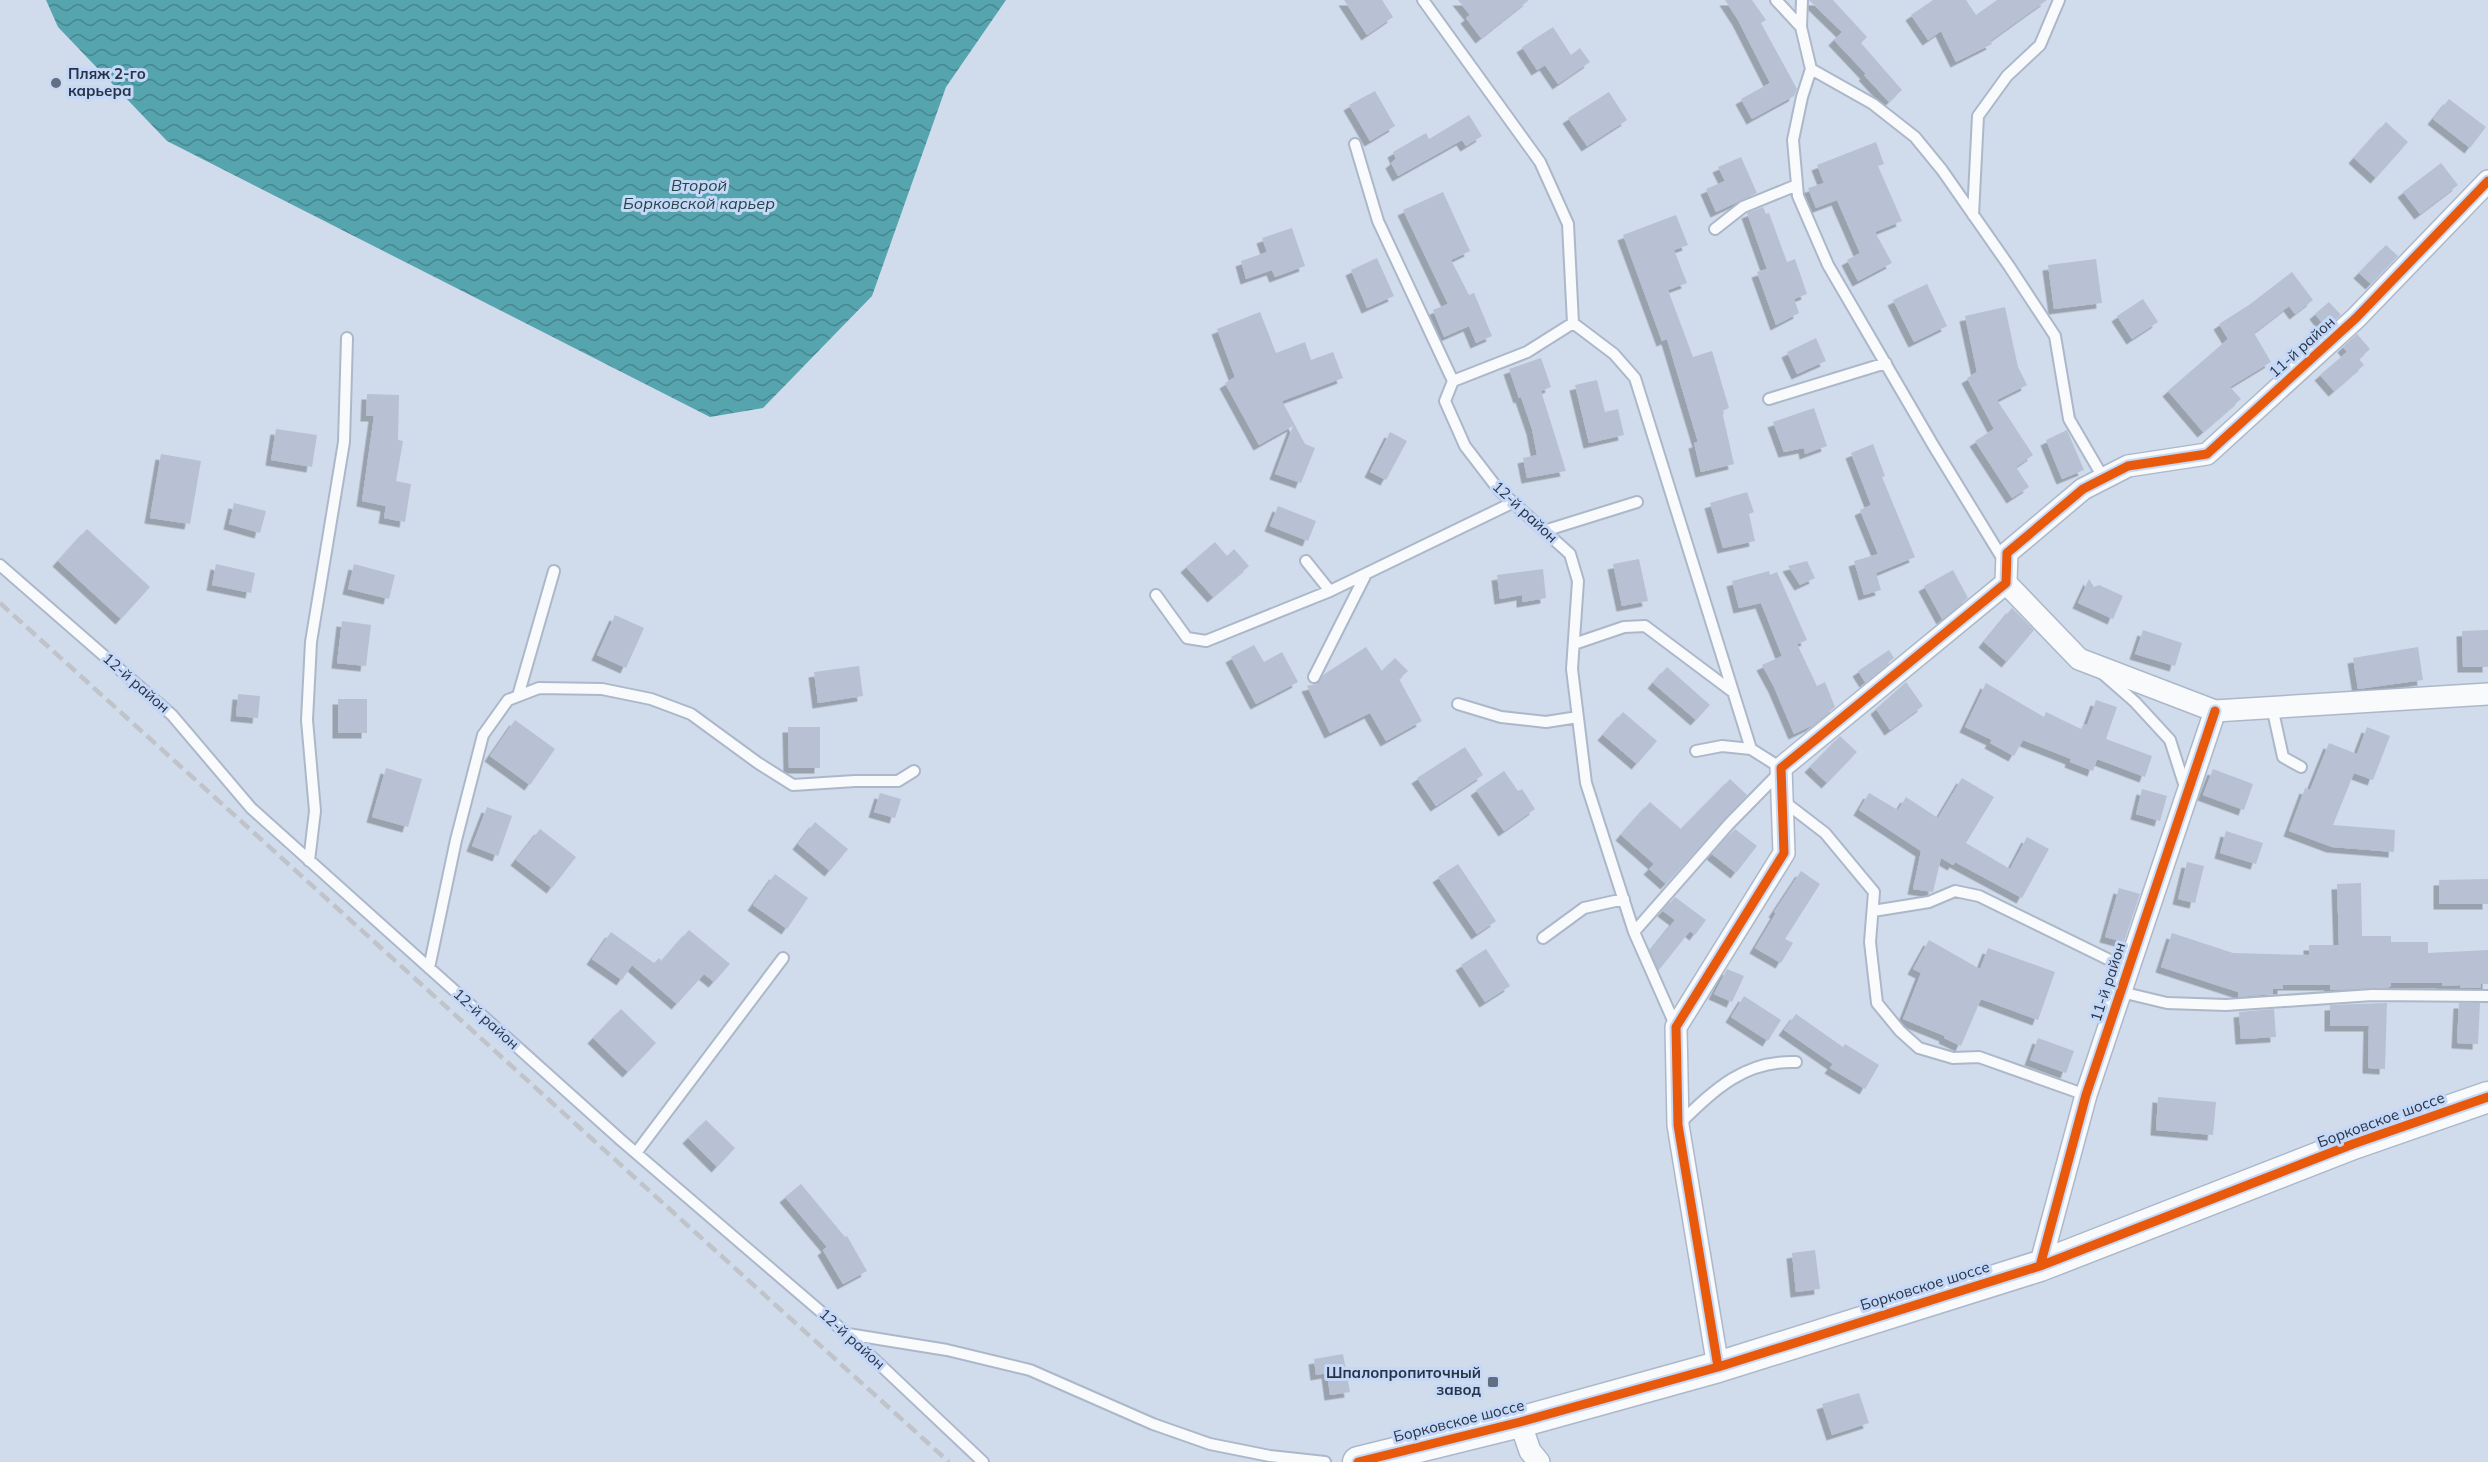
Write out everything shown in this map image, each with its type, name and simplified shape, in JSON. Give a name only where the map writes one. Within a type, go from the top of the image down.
[{"type":"street","name":"11-й район","points":[[2007,575],[2007,553],[2083,489],[2128,466],[2207,454],[2356,318],[2488,181]]},
{"type":"street","points":[[1718,1367],[1678,1125],[1676,1027],[1784,853],[1781,770],[2007,575],[2079,659],[2215,711],[2488,694]]},
{"type":"street","name":"11-й район","points":[[2040,1266],[2086,1095],[2215,711]]},
{"type":"street","name":"Борковское шоссе","points":[[1358,1462],[1520,1422],[1718,1367],[2040,1266],[2353,1144],[2488,1097]]},
{"type":"street","points":[[1520,1422],[1530,1452],[1539,1462]]},
{"type":"lane","points":[[1423,0],[1540,162],[1568,224],[1573,323]]},
{"type":"lane","points":[[1776,0],[1801,27]]},
{"type":"lane","points":[[1802,0],[1801,27],[1811,69],[1802,97],[1793,140],[1798,196],[1828,265],[2007,575]]},
{"type":"lane","points":[[1973,214],[1978,116],[2007,76],[2040,45],[2059,0]]},
{"type":"lane","points":[[1811,69],[1873,104],[1915,137],[1942,170],[2055,336],[2069,419],[2104,479]]},
{"type":"lane","points":[[1355,144],[1378,221],[1453,381],[1527,352],[1573,323]]},
{"type":"lane","points":[[1714,229],[1743,207],[1797,185]]},
{"type":"lane","points":[[1573,323],[1614,354],[1635,378],[1751,749]]},
{"type":"lane","points":[[309,861],[315,811],[307,720],[311,642],[329,544],[344,442],[347,338]]},
{"type":"lane","points":[[1769,399],[1886,363]]},
{"type":"lane","name":"12-й район","points":[[1453,381],[1445,401],[1465,446],[1498,489],[1570,554],[1578,581],[1572,669],[1586,783],[1634,932],[1676,1027]]},
{"type":"lane","points":[[1544,531],[1638,502]]},
{"type":"lane","points":[[1156,595],[1187,638],[1206,641],[1330,591],[1512,503]]},
{"type":"lane","points":[[1306,561],[1330,591]]},
{"type":"lane","name":"12-й район","points":[[0,565],[172,715],[250,808],[636,1153],[848,1334],[983,1462]]},
{"type":"lane","points":[[518,696],[554,571]]},
{"type":"lane","points":[[1314,677],[1366,574]]},
{"type":"lane","points":[[1574,644],[1624,627],[1645,626],[1734,692]]},
{"type":"lane","points":[[2091,664],[2134,702],[2170,740],[2187,794]]},
{"type":"lane","points":[[429,968],[456,840],[483,735],[508,700],[539,688],[602,689],[651,699],[691,714],[758,763],[793,784],[898,781],[914,771]]},
{"type":"lane","points":[[1458,704],[1501,717],[1535,721],[1546,722],[1578,717]]},
{"type":"lane","points":[[2272,707],[2283,758],[2301,767]]},
{"type":"lane","points":[[1634,932],[1729,824],[1781,770],[1751,749],[1722,746],[1696,751]]},
{"type":"lane","points":[[1782,800],[1825,833],[1874,892],[1870,942],[1877,1003],[1900,1031],[1919,1048],[1953,1058],[1979,1058],[2086,1095]]},
{"type":"lane","points":[[1873,911],[1929,902],[1955,891],[1979,896],[2128,969]]},
{"type":"lane","points":[[1544,938],[1584,908],[1624,899]]},
{"type":"lane","points":[[636,1153],[783,958]]},
{"type":"lane","name":"11-й район","points":[[2121,992],[2167,1004],[2226,1005],[2372,995],[2488,996]]},
{"type":"lane","points":[[1678,1125],[1707,1096],[1746,1070],[1774,1061],[1796,1062]]},
{"type":"lane","points":[[848,1334],[946,1350],[1030,1370],[1153,1425],[1210,1444],[1270,1456],[1324,1462]]},
{"type":"water","name":"Второй Борковской карьер","points":[[46,0],[1006,0],[946,87],[872,296],[763,408],[710,417],[167,141],[58,27]]},
{"type":"building","points":[[1344,0],[1382,0],[1393,17],[1367,35]]},
{"type":"building","points":[[1458,0],[1529,0],[1481,38],[1466,18],[1470,15]]},
{"type":"building","points":[[1725,0],[1752,0],[1766,20],[1761,23],[1797,89],[1794,96],[1752,119],[1741,99],[1770,83],[1738,20]]},
{"type":"building","points":[[1809,0],[1833,0],[1867,37],[1861,43],[1902,90],[1889,102],[1834,40],[1842,32]]},
{"type":"building","points":[[1933,0],[1966,0],[1976,15],[1997,0],[2047,0],[1990,41],[1992,44],[1956,62],[1941,31],[1928,40],[1911,15]]},
{"type":"building","points":[[1553,27],[1571,55],[1580,48],[1590,62],[1558,84],[1545,65],[1537,70],[1522,47]]},
{"type":"building","points":[[1375,91],[1395,126],[1370,141],[1349,105]]},
{"type":"building","points":[[1609,92],[1627,120],[1587,146],[1568,118]]},
{"type":"building","points":[[2449,99],[2486,127],[2470,148],[2433,119]]},
{"type":"building","points":[[1469,115],[1482,136],[1466,146],[1462,140],[1398,176],[1391,163],[1396,159],[1393,152],[1426,133],[1429,139]]},
{"type":"building","points":[[2386,122],[2408,142],[2376,178],[2354,158]]},
{"type":"building","points":[[1876,142],[1884,164],[1878,166],[1902,221],[1875,232],[1892,263],[1858,281],[1847,260],[1860,253],[1837,200],[1816,208],[1808,188],[1824,183],[1817,165]]},
{"type":"building","points":[[1741,157],[1757,193],[1716,212],[1706,189],[1725,181],[1718,167]]},
{"type":"building","points":[[2441,163],[2458,185],[2420,214],[2403,192]]},
{"type":"building","points":[[1443,192],[1470,251],[1451,260],[1469,295],[1474,293],[1492,336],[1476,343],[1469,326],[1444,337],[1433,310],[1448,304],[1403,210]]},
{"type":"building","points":[[1763,207],[1766,214],[1769,213],[1787,262],[1795,259],[1807,294],[1794,299],[1799,313],[1776,325],[1757,272],[1767,269],[1747,213]]},
{"type":"building","points":[[1676,215],[1688,245],[1674,250],[1687,283],[1668,290],[1693,357],[1712,351],[1729,408],[1722,411],[1734,464],[1701,472],[1694,443],[1698,442],[1667,339],[1662,341],[1623,235]]},
{"type":"building","points":[[1292,228],[1305,266],[1275,277],[1272,270],[1246,279],[1241,261],[1267,252],[1262,238]]},
{"type":"building","points":[[2386,245],[2398,256],[2371,284],[2359,273]]},
{"type":"building","points":[[1377,258],[1394,296],[1367,308],[1351,270]]},
{"type":"building","points":[[2096,259],[2102,303],[2054,309],[2048,265]]},
{"type":"building","points":[[2292,272],[2313,300],[2295,314],[2289,306],[2254,333],[2271,362],[2230,387],[2241,399],[2203,432],[2168,391],[2228,339],[2219,324],[2249,305]]},
{"type":"building","points":[[1927,284],[1947,326],[1914,342],[1893,300]]},
{"type":"building","points":[[2143,299],[2158,322],[2132,339],[2117,316]]},
{"type":"building","points":[[2329,302],[2341,315],[2326,328],[2315,314]]},
{"type":"building","points":[[2005,307],[2018,367],[2027,385],[1997,400],[2033,455],[2016,467],[2029,487],[2012,498],[1975,441],[1994,429],[1967,378],[1977,372],[1965,316]]},
{"type":"building","points":[[1260,312],[1276,353],[1305,342],[1311,360],[1333,352],[1343,378],[1282,401],[1305,444],[1315,448],[1301,483],[1275,474],[1293,426],[1259,445],[1225,383],[1235,377],[1217,329]]},
{"type":"building","points":[[2357,334],[2370,349],[2359,359],[2364,365],[2334,391],[2320,375],[2347,352],[2343,347]]},
{"type":"building","points":[[1816,338],[1826,361],[1797,374],[1787,352]]},
{"type":"building","points":[[1541,358],[1551,387],[1541,391],[1566,471],[1527,478],[1523,458],[1537,455],[1532,429],[1509,369]]},
{"type":"building","points":[[1597,380],[1605,412],[1618,409],[1624,435],[1589,443],[1575,385]]},
{"type":"building","points":[[367,394],[399,395],[398,440],[403,441],[396,481],[411,484],[405,522],[384,518],[386,506],[362,501],[374,416],[366,416]]},
{"type":"building","points":[[1814,408],[1827,446],[1805,454],[1804,448],[1784,452],[1773,422]]},
{"type":"building","points":[[276,429],[317,435],[312,467],[271,460]]},
{"type":"building","points":[[2067,430],[2084,470],[2062,479],[2046,440]]},
{"type":"building","points":[[1390,432],[1407,441],[1386,480],[1370,472]]},
{"type":"building","points":[[1873,444],[1885,476],[1882,477],[1915,557],[1876,573],[1881,590],[1864,595],[1854,561],[1878,554],[1860,510],[1871,505],[1851,453]]},
{"type":"building","points":[[161,454],[201,461],[190,524],[150,518]]},
{"type":"building","points":[[1747,492],[1754,512],[1749,514],[1755,541],[1723,548],[1710,503]]},
{"type":"building","points":[[234,503],[266,511],[260,533],[229,524]]},
{"type":"building","points":[[1278,506],[1316,521],[1308,541],[1270,526]]},
{"type":"building","points":[[87,529],[150,587],[121,619],[58,561]]},
{"type":"building","points":[[1215,542],[1227,556],[1234,549],[1249,566],[1213,597],[1186,567]]},
{"type":"building","points":[[1639,559],[1648,601],[1622,606],[1613,564]]},
{"type":"building","points":[[1807,561],[1815,578],[1800,585],[1788,566]]},
{"type":"building","points":[[216,564],[255,573],[251,593],[212,585]]},
{"type":"building","points":[[354,564],[395,575],[389,599],[348,589]]},
{"type":"building","points":[[1543,569],[1546,598],[1522,602],[1522,595],[1500,599],[1497,575]]},
{"type":"building","points":[[1953,570],[1968,598],[1942,619],[1924,586]]},
{"type":"building","points":[[1769,571],[1770,575],[1777,572],[1807,640],[1797,644],[1817,686],[1825,682],[1835,707],[1811,726],[1794,734],[1762,665],[1782,656],[1761,603],[1739,608],[1732,581]]},
{"type":"building","points":[[2089,579],[2094,587],[2099,585],[2123,596],[2113,619],[2078,603]]},
{"type":"building","points":[[2012,608],[2034,630],[2007,662],[1984,642]]},
{"type":"building","points":[[615,615],[644,628],[626,668],[597,655]]},
{"type":"building","points":[[342,621],[371,625],[366,666],[337,663]]},
{"type":"building","points":[[2143,630],[2182,643],[2175,666],[2135,654]]},
{"type":"building","points":[[2488,630],[2488,667],[2463,667],[2462,631]]},
{"type":"building","points":[[1254,645],[1264,662],[1282,652],[1298,682],[1256,704],[1231,657]]},
{"type":"building","points":[[1366,647],[1382,671],[1395,658],[1408,671],[1399,679],[1422,721],[1386,741],[1370,713],[1330,733],[1307,686],[1319,683],[1323,675]]},
{"type":"building","points":[[2418,647],[2423,680],[2358,689],[2353,658]]},
{"type":"building","points":[[1889,650],[1894,658],[1865,682],[1858,671]]},
{"type":"building","points":[[859,666],[863,696],[818,703],[814,672]]},
{"type":"building","points":[[1667,667],[1710,705],[1696,720],[1653,683]]},
{"type":"building","points":[[1906,682],[1923,706],[1890,730],[1876,709]]},
{"type":"building","points":[[1986,683],[2044,717],[2046,712],[2081,729],[2084,724],[2087,725],[2096,700],[2117,707],[2106,739],[2152,756],[2145,777],[2097,759],[2093,771],[2070,762],[2071,759],[2023,740],[2014,756],[1990,743],[1992,740],[1965,727]]},
{"type":"building","points":[[238,694],[260,696],[258,718],[236,716]]},
{"type":"building","points":[[338,699],[367,699],[367,733],[338,733]]},
{"type":"building","points":[[1623,712],[1657,741],[1637,764],[1603,735]]},
{"type":"building","points":[[515,720],[555,749],[530,785],[490,756]]},
{"type":"building","points":[[788,727],[820,727],[820,768],[789,768]]},
{"type":"building","points":[[2367,727],[2390,736],[2373,780],[2354,773],[2333,825],[2395,830],[2394,852],[2332,847],[2289,831],[2305,788],[2310,790],[2329,743],[2357,754]]},
{"type":"building","points":[[1840,736],[1857,752],[1827,783],[1810,767]]},
{"type":"building","points":[[1465,747],[1483,775],[1436,806],[1417,778]]},
{"type":"building","points":[[386,768],[422,779],[408,827],[372,817]]},
{"type":"building","points":[[2213,769],[2253,784],[2244,810],[2203,795]]},
{"type":"building","points":[[1504,771],[1518,791],[1522,789],[1535,809],[1504,831],[1476,790]]},
{"type":"building","points":[[1962,778],[1994,797],[1966,843],[2010,869],[2027,837],[2049,849],[2022,898],[1955,862],[1953,865],[1941,858],[1933,892],[1913,889],[1921,851],[1859,810],[1869,793],[1898,810],[1906,797],[1938,818]]},
{"type":"building","points":[[1730,779],[1747,795],[1666,884],[1649,869],[1654,864],[1621,835],[1650,802],[1681,829]]},
{"type":"building","points":[[2142,789],[2167,796],[2160,821],[2136,814]]},
{"type":"building","points":[[880,793],[901,799],[895,818],[874,812]]},
{"type":"building","points":[[487,807],[512,816],[498,856],[472,846]]},
{"type":"building","points":[[815,822],[848,849],[830,871],[798,844]]},
{"type":"building","points":[[540,829],[576,857],[552,888],[516,860]]},
{"type":"building","points":[[1735,829],[1757,846],[1736,873],[1712,854]]},
{"type":"building","points":[[2226,831],[2263,843],[2256,864],[2220,853]]},
{"type":"building","points":[[2187,862],[2204,866],[2195,903],[2178,899]]},
{"type":"building","points":[[1458,864],[1496,921],[1477,934],[1438,877]]},
{"type":"building","points":[[1801,871],[1820,884],[1785,939],[1793,943],[1781,963],[1755,948],[1776,913],[1774,912]]},
{"type":"building","points":[[775,874],[808,898],[787,929],[753,905]]},
{"type":"building","points":[[2488,879],[2488,904],[2439,904],[2439,880]]},
{"type":"building","points":[[2361,883],[2362,936],[2391,936],[2391,942],[2428,942],[2428,953],[2488,950],[2488,984],[2481,984],[2481,988],[2460,988],[2460,985],[2442,986],[2442,983],[2391,983],[2391,986],[2387,988],[2330,990],[2330,985],[2283,985],[2283,989],[2273,989],[2273,994],[2238,997],[2238,992],[2161,967],[2172,933],[2233,953],[2309,955],[2309,945],[2339,945],[2337,884]]},
{"type":"building","points":[[2119,888],[2140,894],[2124,942],[2105,937]]},
{"type":"building","points":[[1675,897],[1706,920],[1695,935],[1690,931],[1659,970],[1650,951],[1675,920],[1663,911]]},
{"type":"building","points":[[689,930],[730,964],[714,982],[704,974],[677,1004],[632,965],[622,980],[592,959],[611,932],[654,963],[659,958],[662,961]]},
{"type":"building","points":[[1929,940],[1980,969],[1988,948],[2055,972],[2038,1020],[1981,999],[1961,1046],[1944,1038],[1945,1036],[1903,1019],[1921,973],[1913,969]]},
{"type":"building","points":[[1486,949],[1510,986],[1485,1002],[1461,965]]},
{"type":"building","points":[[1727,969],[1744,976],[1732,1002],[1714,994]]},
{"type":"building","points":[[1744,996],[1781,1020],[1768,1041],[1731,1017]]},
{"type":"building","points":[[2387,1003],[2385,1069],[2368,1068],[2369,1026],[2330,1026],[2330,1005]]},
{"type":"building","points":[[2459,1003],[2480,1003],[2478,1044],[2457,1043]]},
{"type":"building","points":[[621,1009],[656,1043],[628,1072],[593,1038]]},
{"type":"building","points":[[2274,1009],[2276,1037],[2241,1039],[2239,1012]]},
{"type":"building","points":[[1796,1014],[1843,1047],[1845,1044],[1879,1065],[1865,1089],[1830,1068],[1833,1064],[1784,1030]]},
{"type":"building","points":[[2038,1038],[2074,1051],[2066,1073],[2030,1060]]},
{"type":"building","points":[[2158,1097],[2216,1102],[2213,1135],[2156,1130]]},
{"type":"building","points":[[706,1120],[735,1148],[717,1167],[688,1138]]},
{"type":"building","points":[[801,1184],[845,1237],[847,1236],[867,1271],[843,1284],[823,1250],[827,1247],[785,1197]]},
{"type":"building","points":[[1815,1250],[1820,1289],[1796,1292],[1792,1253]]},
{"type":"building","points":[[1343,1354],[1350,1392],[1330,1395],[1327,1373],[1316,1375],[1314,1359]]},
{"type":"building","points":[[1859,1393],[1869,1423],[1832,1435],[1822,1404]]},
{"type":"railway","points":[[0,603],[949,1462]]},
{"type":"cycle path","points":[[1718,1367],[1678,1125],[1676,1027],[1784,853],[1781,768],[2006,583],[2007,553],[2083,489],[2128,466],[2207,454],[2356,318],[2488,181]]},
{"type":"cycle path","points":[[2040,1266],[2086,1095],[2215,711]]},
{"type":"cycle path","points":[[1358,1462],[1520,1422],[1718,1367],[2040,1266],[2353,1144],[2488,1097]]},
{"type":"place","name":"Пляж 2-го карьера","points":[[56,83]]},
{"type":"place","name":"Шпалопропиточный завод","points":[[1493,1382]]}]
